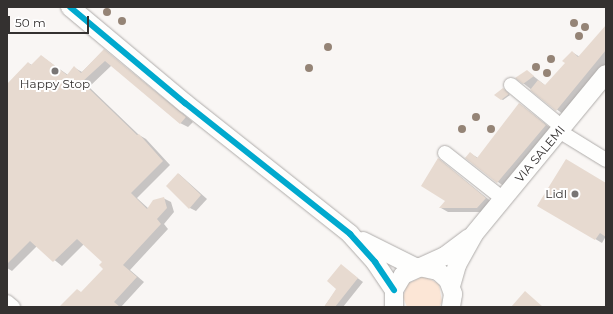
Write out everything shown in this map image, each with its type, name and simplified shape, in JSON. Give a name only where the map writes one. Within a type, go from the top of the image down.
[{"type":"main road","points":[[70,7],[185,103],[350,234],[375,262],[394,298]]},
{"type":"main road","name":"VIA SALEMI","points":[[474,234],[502,198],[606,74]]},
{"type":"main road","points":[[350,234],[418,268],[438,271],[453,300]]},
{"type":"main road","points":[[394,298],[403,275],[445,256],[474,234]]},
{"type":"main road","points":[[453,300],[457,264],[474,234]]},
{"type":"street","points":[[511,84],[561,129],[606,160]]},
{"type":"street","points":[[445,153],[502,198]]},
{"type":"street","points":[[7,302],[13,307]]},
{"type":"shaded area","points":[[424,276],[439,284],[442,302],[439,307],[407,307],[403,297],[407,284]]},
{"type":"building","points":[[606,25],[606,50],[556,111],[530,90],[538,80],[545,85],[565,63],[562,61],[572,51],[578,57]]},
{"type":"building","points":[[104,49],[186,117],[180,124],[105,61],[82,82],[137,135],[139,134],[163,161],[131,193],[147,209],[153,200],[164,197],[167,208],[157,219],[161,224],[123,265],[137,277],[114,302],[120,307],[59,307],[77,289],[81,292],[103,269],[99,265],[102,262],[77,239],[53,262],[30,241],[7,264],[7,84],[28,62],[31,65],[41,55],[67,75],[74,66],[81,73]]},
{"type":"building","points":[[527,70],[534,76],[523,84],[515,78]]},
{"type":"building","points":[[503,88],[509,94],[501,100],[494,95]]},
{"type":"building","points":[[519,103],[546,125],[497,183],[465,158],[470,152],[477,158]]},
{"type":"building","points":[[438,158],[486,198],[477,208],[439,208],[445,201],[421,186]]},
{"type":"building","name":"Lidl","points":[[566,159],[606,183],[606,237],[600,233],[595,240],[537,206]]},
{"type":"building","points":[[178,173],[201,195],[189,209],[166,186]]},
{"type":"building","points":[[341,264],[358,278],[335,307],[324,307],[336,289],[327,281]]},
{"type":"building","points":[[525,291],[543,307],[511,307]]},
{"type":"transit line","points":[[70,7],[185,103],[350,234],[375,262],[394,290]]},
{"type":"place","name":"Happy Stop","points":[[55,71]]},
{"type":"place","name":"Lidl","points":[[575,194]]}]
